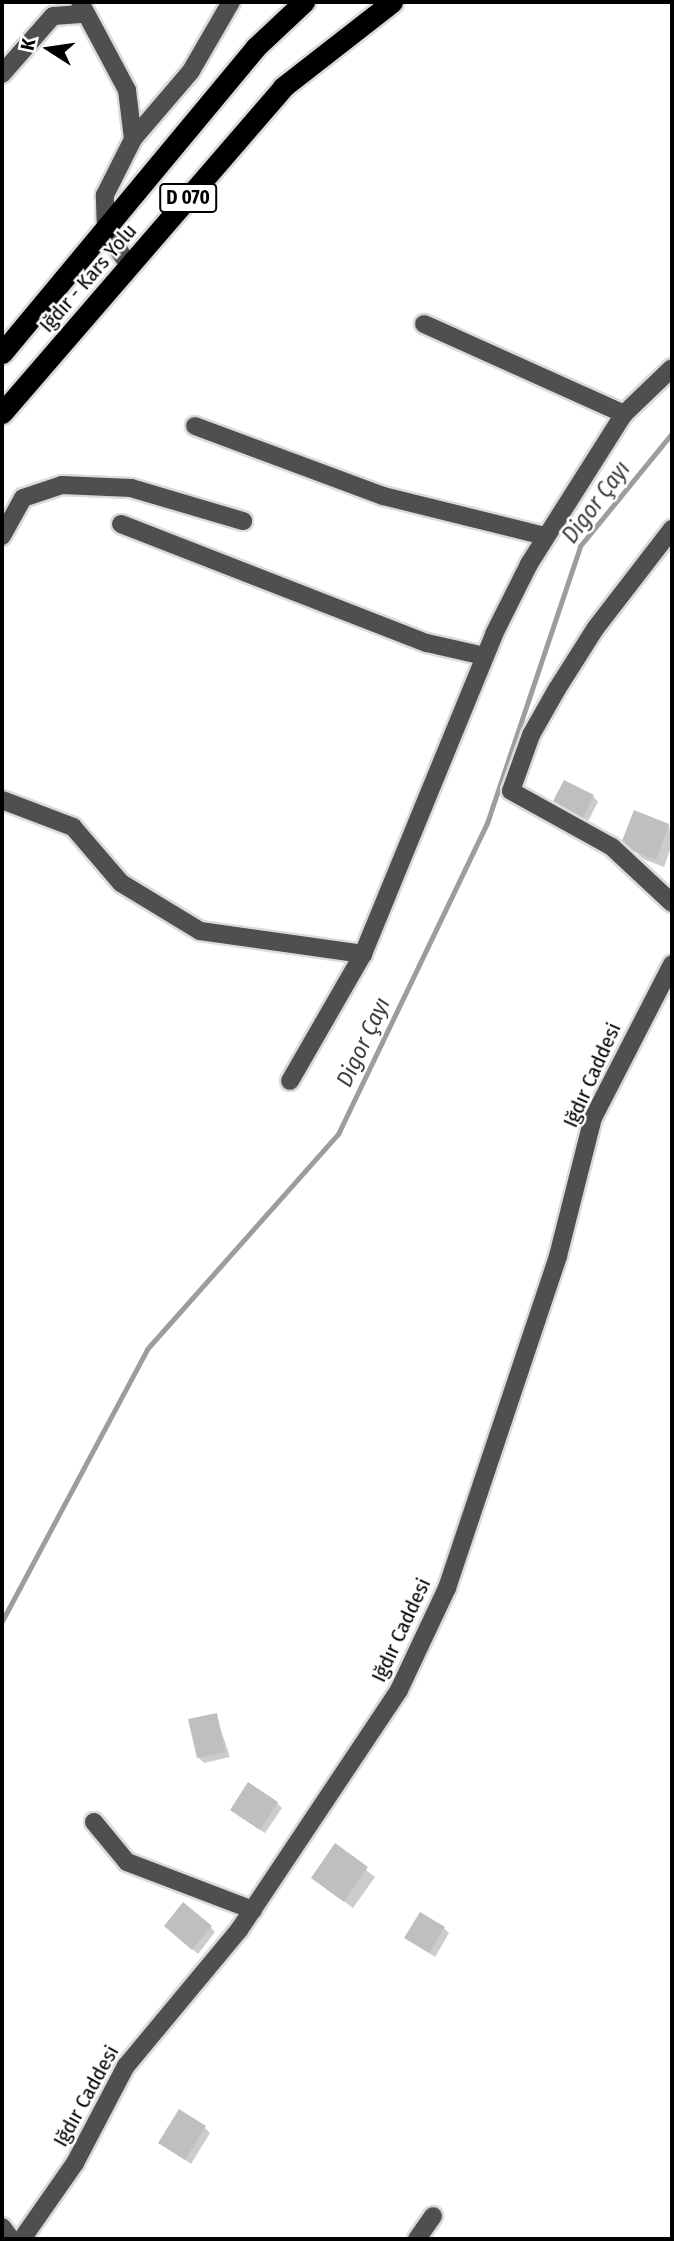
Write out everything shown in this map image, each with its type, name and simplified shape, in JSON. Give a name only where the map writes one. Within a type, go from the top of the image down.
[{"type":"highway","name":"Iğdır - Kars Yolu","points":[[2,353],[106,231],[256,47],[304,2]]},
{"type":"highway","name":"Iğdır - Kars Yolu","points":[[2,413],[283,87],[392,2]]},
{"type":"street","points":[[130,267],[106,231],[104,195],[133,139],[191,71],[230,2]]},
{"type":"street","points":[[2,74],[53,16],[82,8],[127,90],[133,139]]},
{"type":"street","points":[[424,324],[624,414]]},
{"type":"street","points":[[290,1081],[363,954],[484,656],[545,536],[624,414],[672,368]]},
{"type":"street","points":[[195,426],[383,496],[545,536]]},
{"type":"street","points":[[2,536],[23,498],[62,485],[131,488],[243,521]]},
{"type":"street","points":[[121,524],[427,643],[484,656]]},
{"type":"street","points":[[672,529],[595,629],[557,689],[531,735],[511,791],[629,859],[672,903]]},
{"type":"street","points":[[2,800],[73,827],[121,883],[200,931],[363,954]]},
{"type":"street","name":"Iğdır Caddesi","points":[[22,2239],[75,2163],[126,2066],[253,1910],[400,1690],[447,1588],[558,1256],[593,1118],[672,964]]},
{"type":"street","points":[[94,1822],[127,1862],[253,1910]]},
{"type":"street","points":[[417,2239],[433,2216]]},
{"type":"street","points":[[2,2228],[11,2239]]},
{"type":"building","points":[[564,780],[594,795],[583,818],[553,801]]},
{"type":"building","points":[[634,810],[669,824],[656,860],[633,851],[622,841]]},
{"type":"building","points":[[217,1713],[225,1752],[197,1758],[188,1719]]},
{"type":"building","points":[[248,1782],[278,1802],[260,1830],[230,1810]]},
{"type":"building","points":[[335,1843],[368,1867],[344,1902],[311,1878]]},
{"type":"building","points":[[183,1902],[212,1926],[192,1950],[164,1926]]},
{"type":"building","points":[[420,1912],[445,1927],[429,1953],[404,1938]]},
{"type":"building","points":[[179,2109],[206,2126],[185,2160],[158,2143]]},
{"type":"waterway","name":"Digor Çayı","points":[[2,1621],[147,1349],[338,1134],[487,823],[580,546],[672,433]]}]
